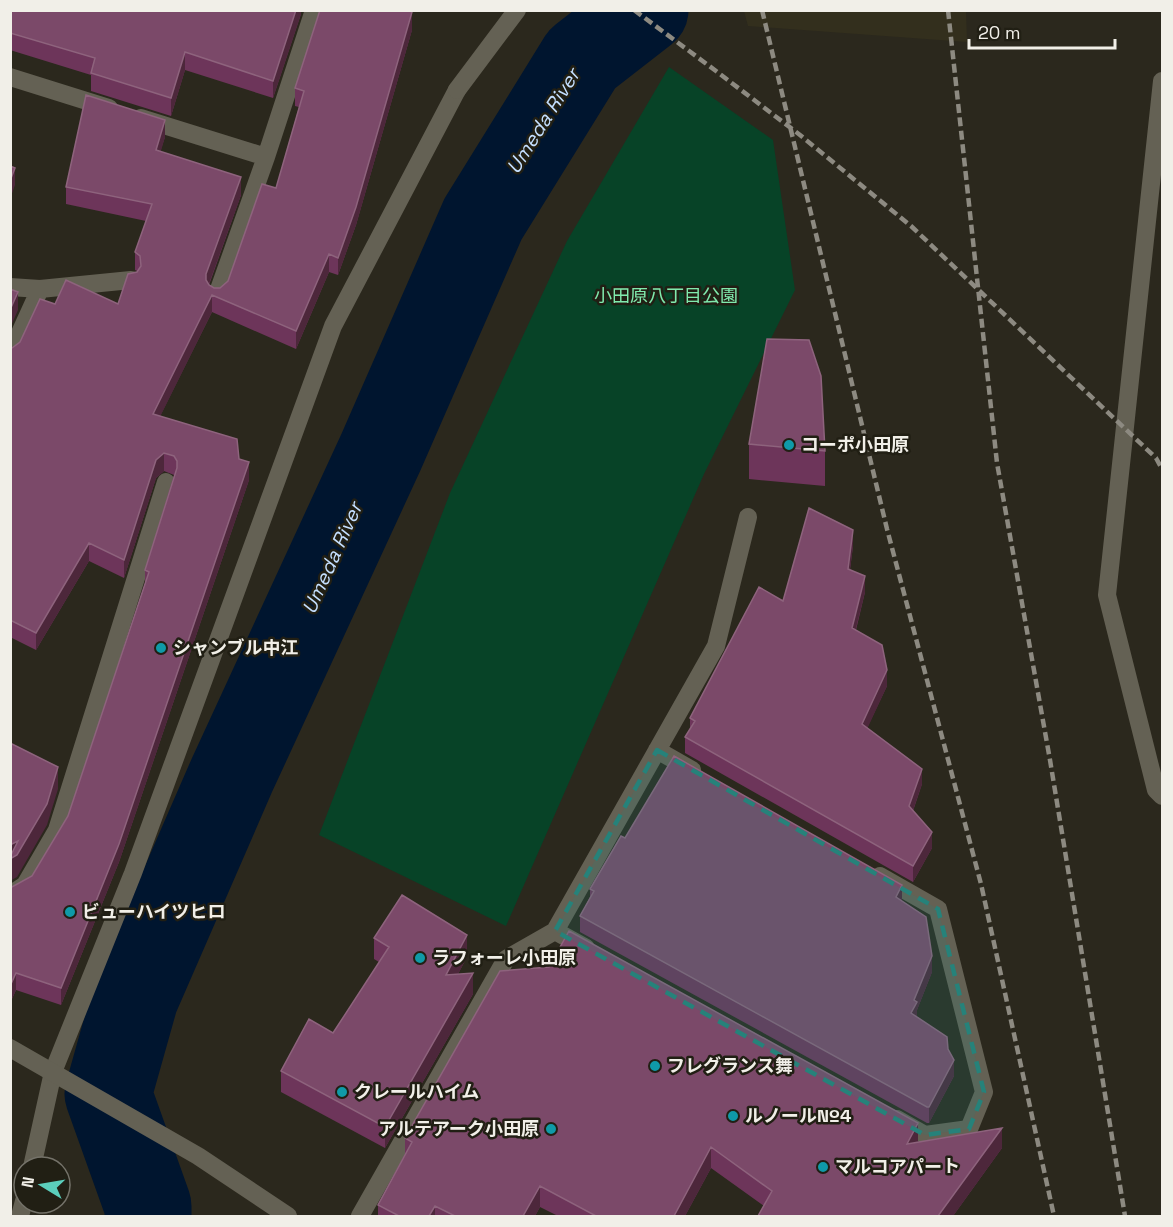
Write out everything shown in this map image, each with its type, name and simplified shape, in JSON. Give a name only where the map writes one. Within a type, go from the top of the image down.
[{"type":"street","points":[[217,295],[266,157],[314,10]]},
{"type":"street","points":[[35,1155],[53,1072],[137,862],[333,326],[457,90],[518,10]]},
{"type":"street","points":[[10,77],[266,157]]},
{"type":"street","points":[[1162,81],[1107,595],[1156,790],[1162,796]]},
{"type":"street","points":[[10,287],[40,289],[131,280]]},
{"type":"street","points":[[10,355],[40,289]]},
{"type":"street","points":[[10,895],[25,885],[57,830],[166,482]]},
{"type":"street","points":[[360,1216],[506,958],[555,931],[716,646],[748,517]]},
{"type":"street","points":[[657,750],[709,780]]},
{"type":"street","points":[[865,868],[938,909],[984,1092],[969,1129],[925,1134],[884,1112]]},
{"type":"street","points":[[555,931],[606,959]]},
{"type":"street","points":[[10,1048],[198,1156],[288,1216]]},
{"type":"highlighted area","points":[[657,750],[938,909],[984,1092],[969,1129],[925,1135],[555,931]]},
{"type":"shaded area","points":[[744,11],[966,11],[967,42],[748,26]]},
{"type":"green space","name":"小田原八丁目公園","points":[[669,67],[773,140],[795,290],[704,474],[506,926],[319,835],[450,493],[567,241]]},
{"type":"building","points":[[10,10],[296,10],[273,81],[185,52],[171,98],[91,73],[95,58],[10,33]]},
{"type":"building","points":[[320,10],[407,10],[412,12],[356,207],[338,258],[329,254],[296,331],[212,295],[153,414],[237,439],[239,459],[249,462],[119,844],[61,988],[16,973],[11,984],[10,888],[32,876],[68,816],[149,572],[145,570],[177,468],[174,456],[164,453],[156,460],[124,560],[89,543],[36,633],[10,620],[10,348],[20,342],[40,299],[55,304],[66,280],[118,304],[128,274],[137,272],[141,266],[140,256],[135,252],[152,204],[66,187],[86,95],[165,120],[156,150],[241,177],[206,274],[209,285],[220,288],[228,281],[262,184],[276,188],[304,91],[295,88]]},
{"type":"building","points":[[10,166],[15,168],[10,181]]},
{"type":"building","points":[[10,289],[18,292],[10,310]]},
{"type":"building","name":"コーポ小田原","points":[[767,339],[809,340],[821,376],[825,451],[749,444]]},
{"type":"building","points":[[809,508],[853,530],[848,569],[865,576],[852,628],[882,645],[887,670],[862,724],[922,769],[909,806],[932,832],[913,866],[685,737],[695,721],[690,718],[759,587],[783,601]]},
{"type":"building","points":[[10,743],[58,767],[47,804],[17,855],[10,859],[18,841],[10,845]]},
{"type":"building","points":[[674,756],[902,885],[896,897],[926,917],[932,956],[914,1000],[917,1002],[911,1013],[947,1037],[948,1049],[954,1060],[929,1107],[580,916],[594,891],[590,889],[621,836],[625,838]]},
{"type":"building","points":[[402,895],[467,935],[446,975],[473,973],[385,1127],[281,1071],[309,1019],[333,1033],[389,947],[374,938]]},
{"type":"building","points":[[569,931],[918,1123],[907,1144],[1002,1128],[938,1216],[758,1216],[772,1191],[711,1147],[674,1216],[596,1216],[540,1186],[523,1216],[455,1216],[435,1206],[429,1216],[399,1216],[378,1205],[412,1142],[405,1138],[500,971],[549,967]]},
{"type":"waterway","name":"Umeda River","points":[[148,1216],[148,1206],[108,1094],[135,998],[232,775],[381,452],[483,219],[582,59],[645,10]]},
{"type":"railway","points":[[634,10],[800,135],[911,226],[1156,458],[1162,469]]},
{"type":"railway","points":[[762,10],[887,529],[981,884],[1054,1216]]},
{"type":"railway","points":[[948,10],[997,463],[1050,760],[1125,1216]]},
{"type":"place","name":"コーポ小田原","points":[[789,445]]},
{"type":"place","name":"シャンブル中江","points":[[161,648]]},
{"type":"place","name":"ビューハイツヒロ","points":[[70,912]]},
{"type":"place","name":"ラフォーレ小田原","points":[[420,958]]},
{"type":"place","name":"フレグランス舞","points":[[655,1066]]},
{"type":"place","name":"クレールハイム","points":[[342,1092]]},
{"type":"place","name":"ルノール№4","points":[[733,1116]]},
{"type":"place","name":"アルテアーク小田原","points":[[551,1129]]},
{"type":"place","name":"マルコアパート","points":[[823,1167]]}]
